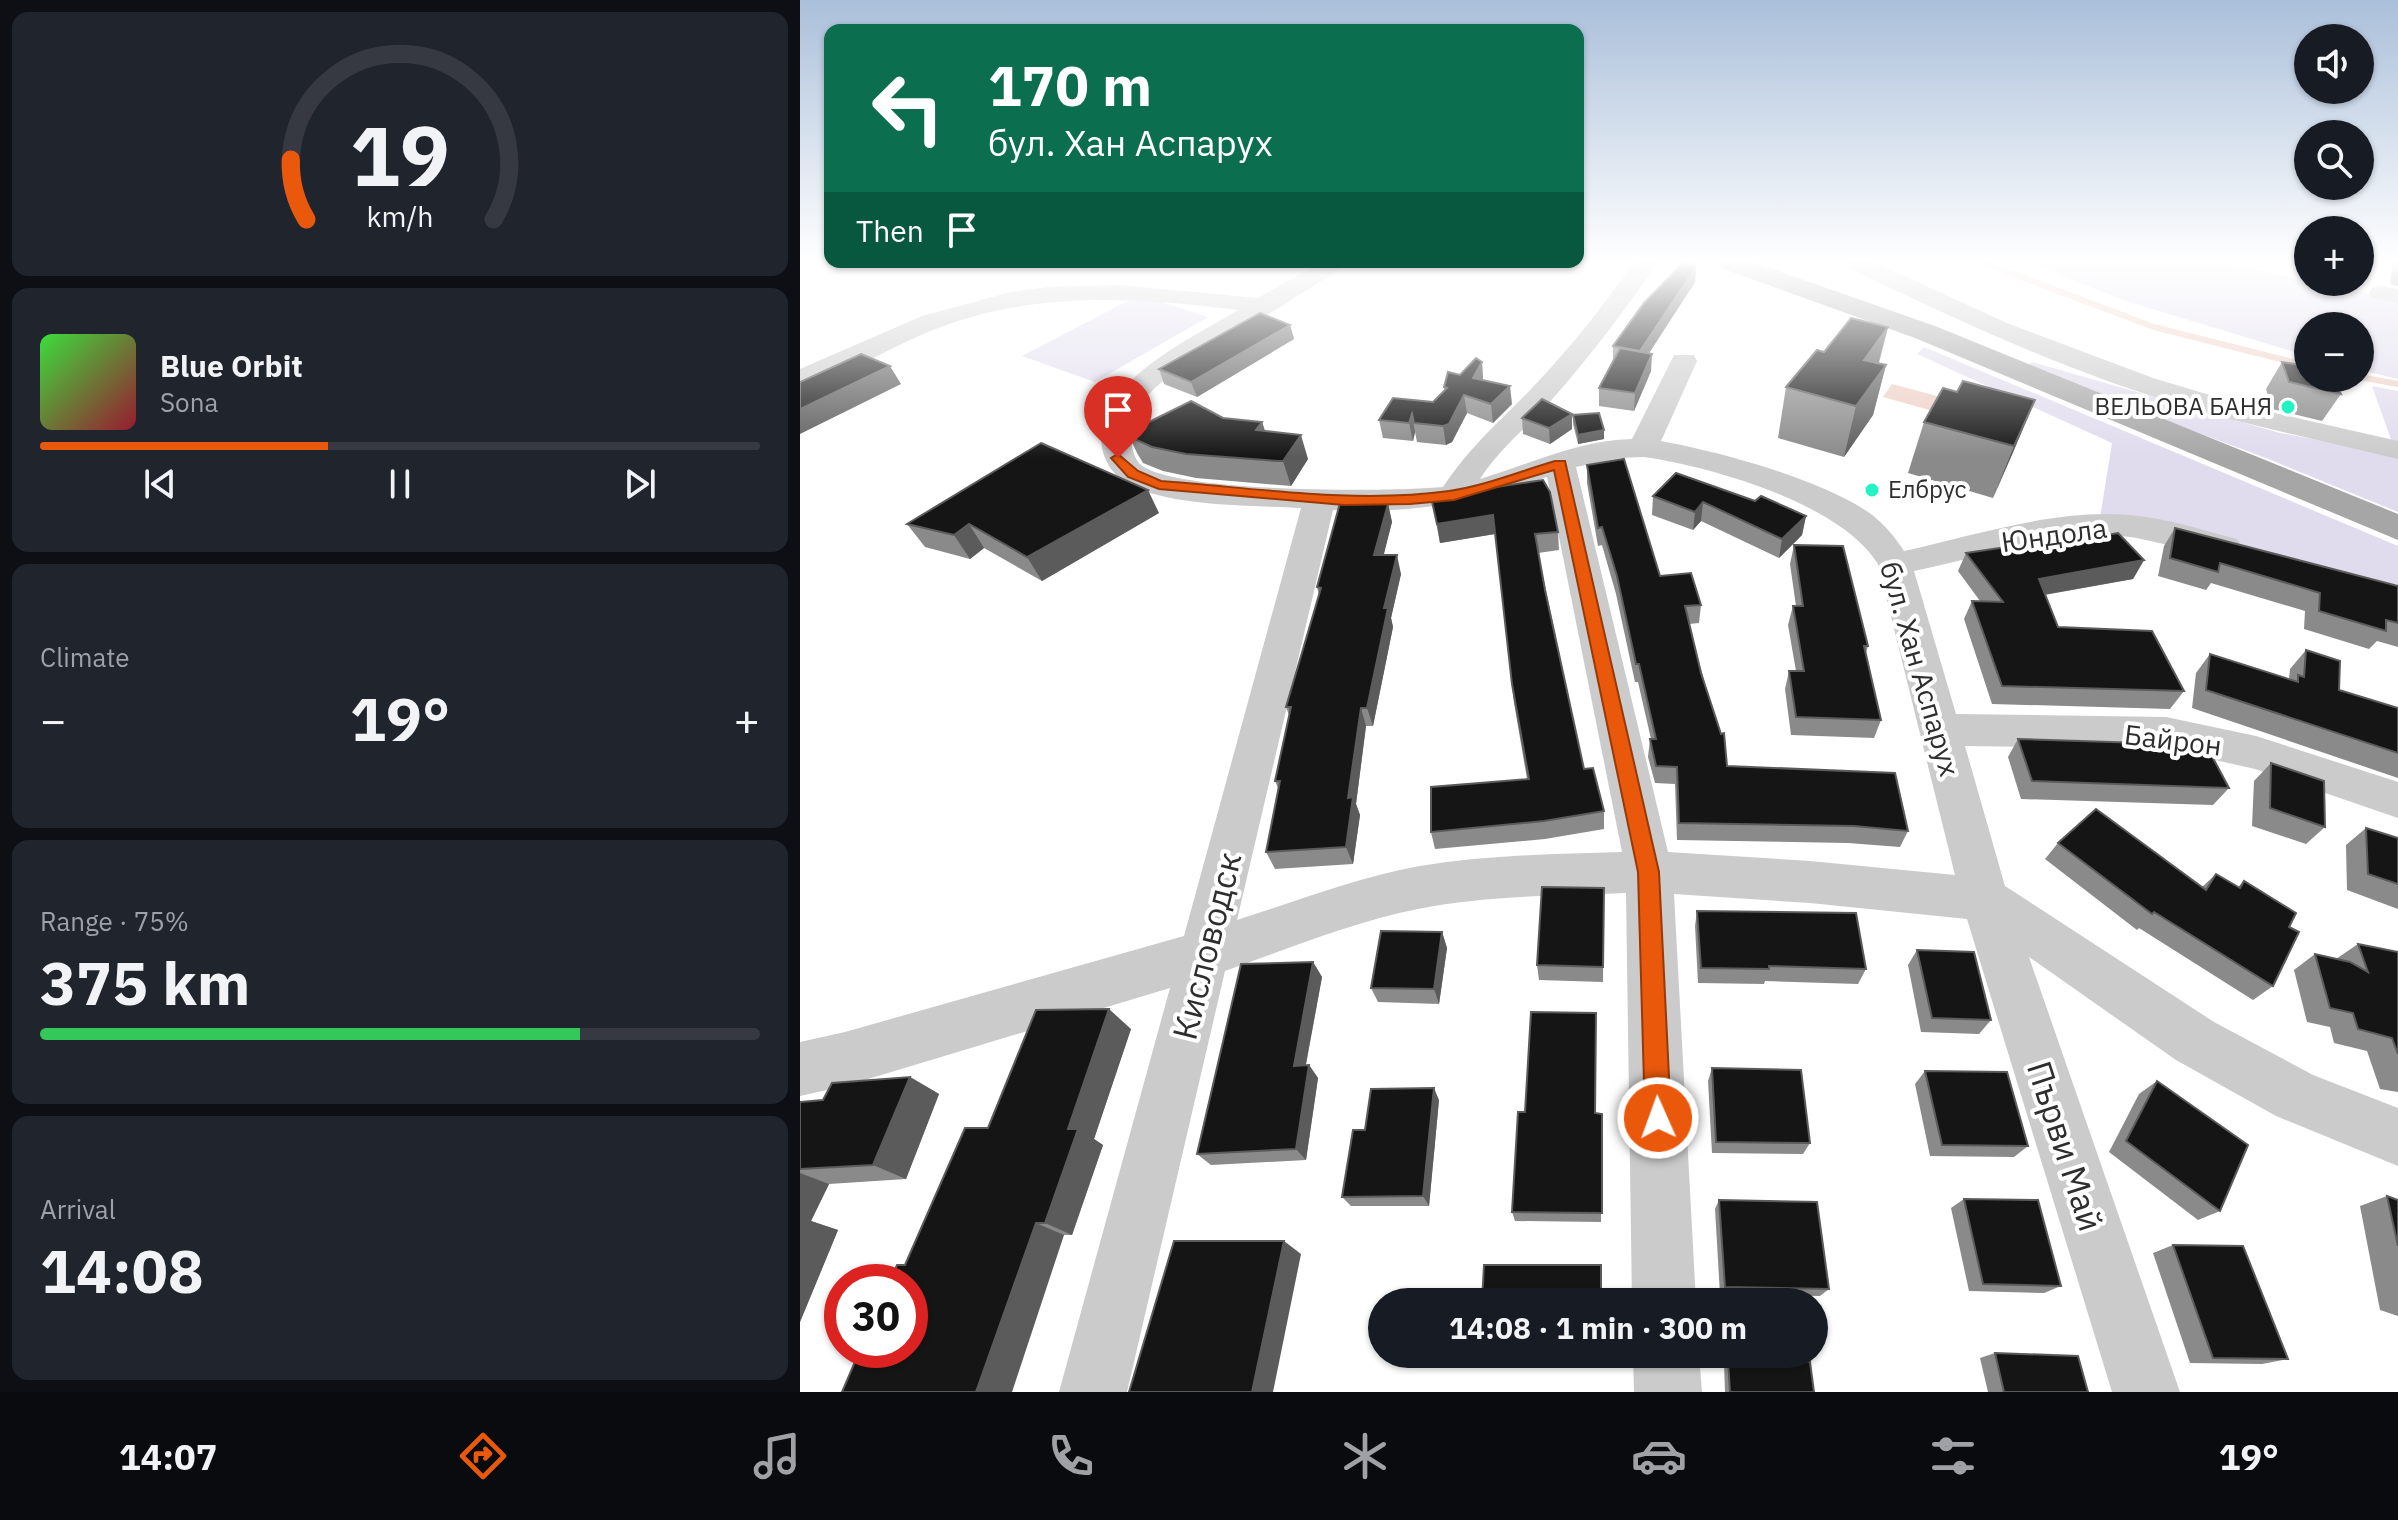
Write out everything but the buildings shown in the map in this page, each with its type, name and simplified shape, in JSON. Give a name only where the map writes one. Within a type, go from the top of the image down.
[{"type":"main road","points":[[1914,328],[2398,528]]},
{"type":"street","points":[[800,379],[918,328]]},
{"type":"street","name":"бул. Хан Аспарух","points":[[1228,328],[1148,380],[1125,407],[1116,431],[1118,458],[1133,474],[1159,485],[1319,500],[1410,500],[1454,495],[1607,451],[1643,448],[1729,469],[1829,504],[1878,537],[1895,564],[1985,899]]},
{"type":"street","points":[[1454,495],[1477,459],[1543,393],[1599,328]]},
{"type":"street","points":[[1997,328],[2045,348],[2243,414],[2398,450]]},
{"type":"street","points":[[1643,448],[1684,361]]},
{"type":"street","points":[[1560,464],[1649,872],[1664,1288]]},
{"type":"street","name":"Кисловодск","points":[[1093,1392],[1319,500]]},
{"type":"street","name":"Юндола","points":[[1895,564],[2067,529],[2114,525],[2164,532],[2260,556]]},
{"type":"street","name":"Байрон","points":[[1940,730],[2166,733],[2256,753],[2398,800]]},
{"type":"street","points":[[800,1069],[845,1059],[1205,954],[1340,909],[1417,888],[1495,877],[1649,872],[1810,882],[1985,899],[2195,1041],[2296,1096],[2398,1137]]},
{"type":"street","name":"Първи Май","points":[[1985,899],[2146,1392]]},
{"type":"street","points":[[1667,1368],[1668,1392]]},
{"type":"shaded area","points":[[1076,328],[1189,328],[1095,382],[1022,356]]},
{"type":"shaded area","points":[[2215,328],[2294,328],[2294,352]]},
{"type":"shaded area","points":[[2374,328],[2398,328],[2398,379],[2374,373]]},
{"type":"shaded area","points":[[1924,347],[2398,546],[2398,589],[2100,518],[2112,443],[1917,354]]},
{"type":"shaded area","points":[[2032,362],[2280,433],[2398,455],[2398,512],[2266,458],[2024,368]]},
{"type":"shaded area","points":[[1892,384],[1952,400],[1944,414],[1883,397]]},
{"type":"shaded area","points":[[2374,386],[2398,391],[2398,443],[2392,442]]},
{"type":"waterway","points":[[2158,328],[2294,362]]},
{"type":"waterway","points":[[2374,380],[2398,384]]},
{"type":"place","name":"ВЕЛЬОВА БАНЯ","points":[[2288,407]]},
{"type":"place","name":"Елбрус","points":[[1872,490]]},
{"type":"route","points":[[1118,458],[1133,474],[1159,485],[1319,500],[1410,500],[1454,495],[1560,464],[1649,872],[1658,1118]]}]
